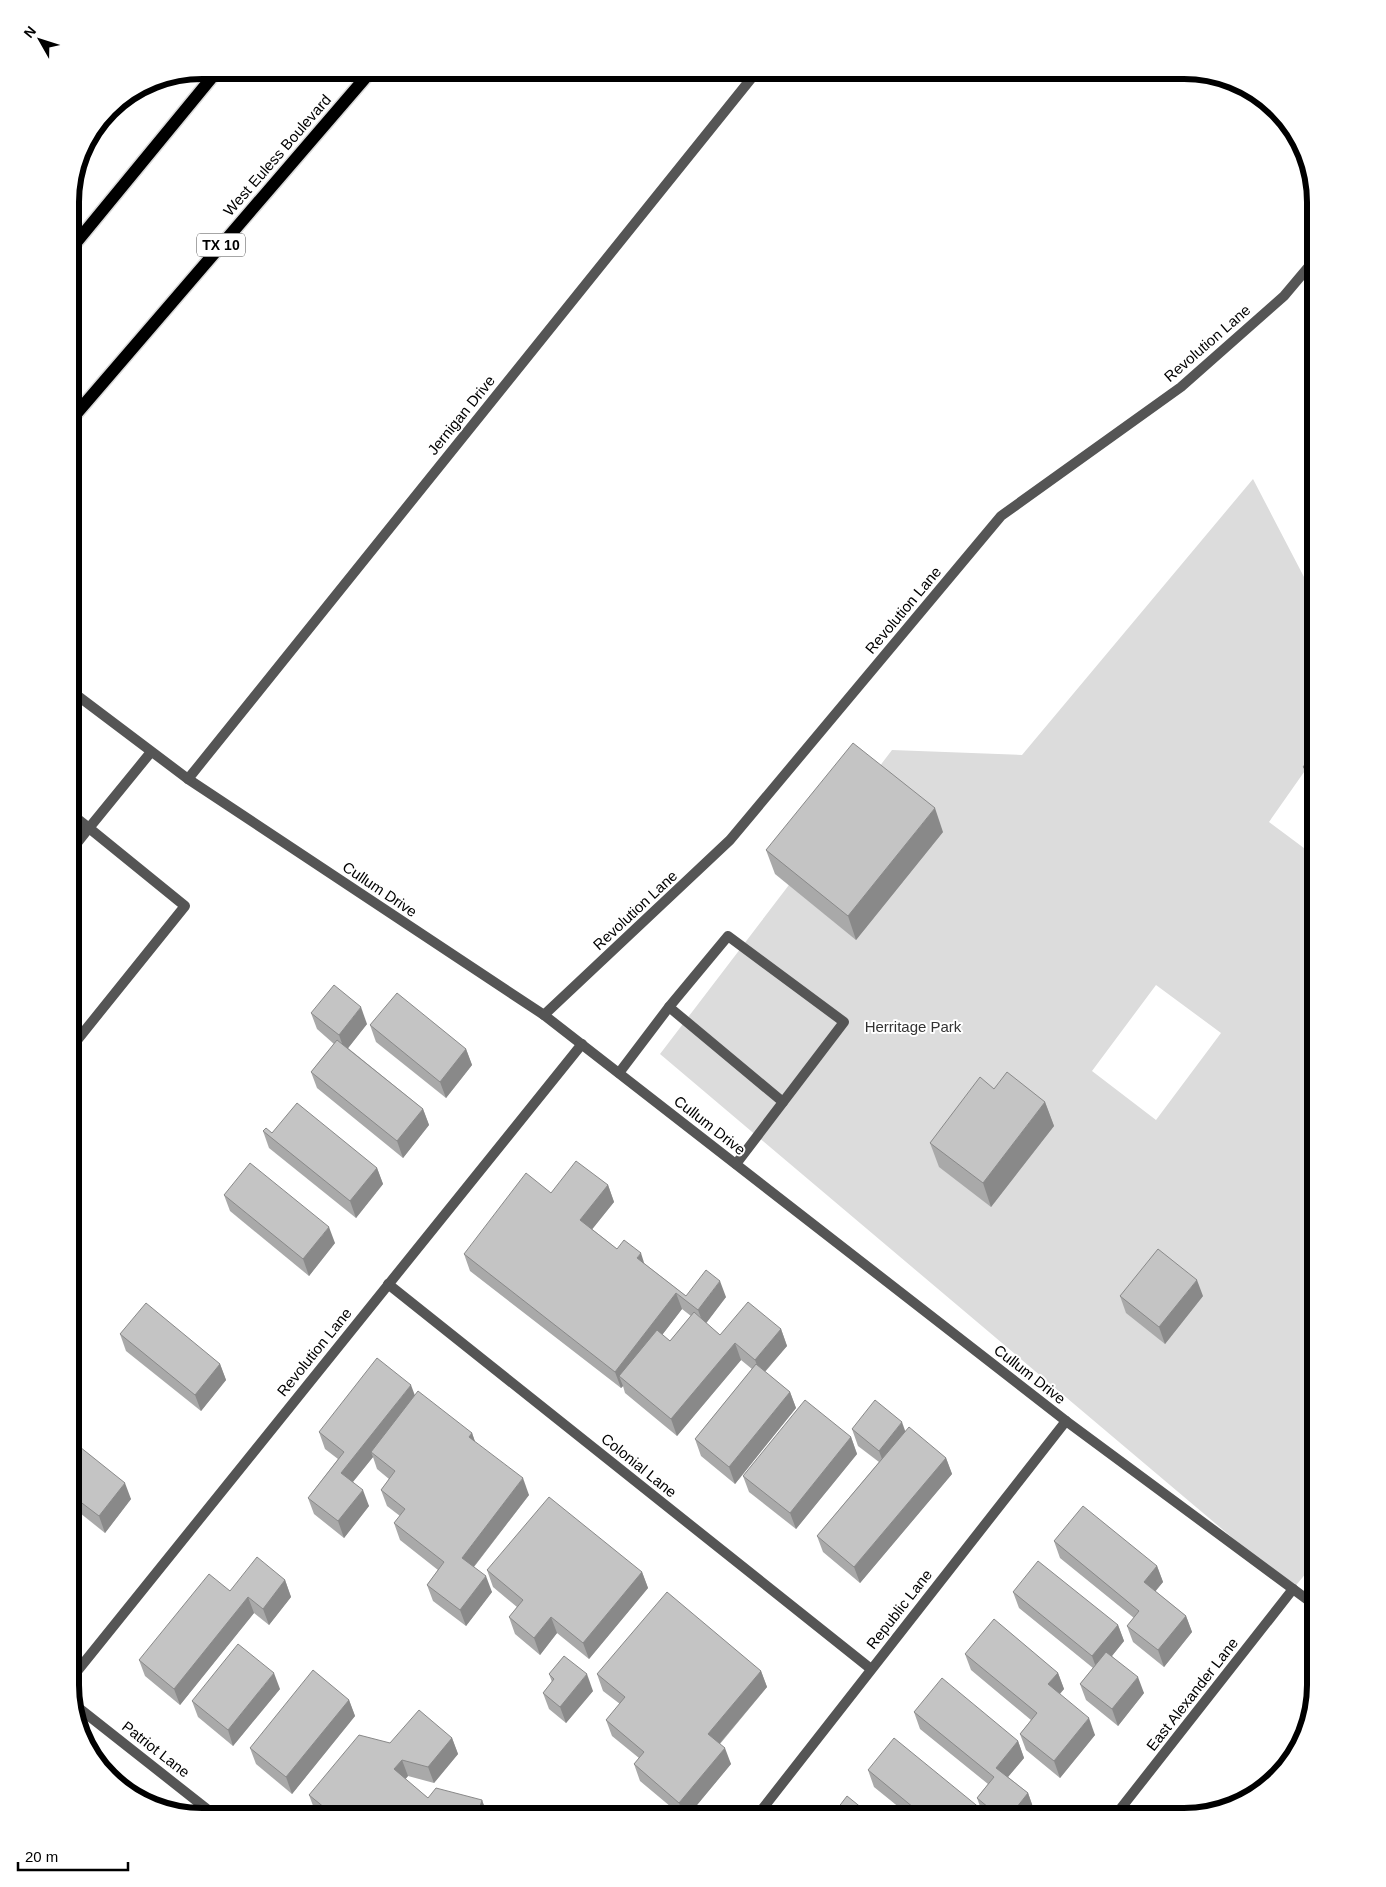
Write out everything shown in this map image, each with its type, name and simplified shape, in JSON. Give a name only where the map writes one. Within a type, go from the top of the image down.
[{"type":"main road","points":[[79,239],[211,79]]},
{"type":"main road","name":"West Euless Boulevard","points":[[79,411],[364,79]]},
{"type":"street","name":"Jernigan Drive","points":[[188,779],[751,79]]},
{"type":"street","name":"Revolution Lane","points":[[544,1015],[730,840],[1001,516],[1181,387],[1284,296],[1307,269]]},
{"type":"street","name":"Cullum Drive","points":[[79,697],[188,779],[544,1015],[1066,1421],[1307,1599]]},
{"type":"street","points":[[79,841],[151,752]]},
{"type":"street","points":[[79,820],[185,906],[79,1037]]},
{"type":"street","points":[[619,1073],[669,1007],[728,936],[844,1022],[736,1164]]},
{"type":"street","points":[[669,1007],[783,1102]]},
{"type":"street","name":"Revolution Lane","points":[[79,1669],[582,1044]]},
{"type":"street","name":"Colonial Lane","points":[[388,1284],[871,1669]]},
{"type":"street","name":"Republic Lane","points":[[763,1808],[1066,1421]]},
{"type":"street","name":"East Alexander Lane","points":[[1121,1808],[1294,1589]]},
{"type":"street","name":"Patriot Lane","points":[[82,1710],[206,1808]]},
{"type":"green space","name":"Herritage Park","points":[[1253,479],[1307,583],[1307,768],[1269,822],[1307,850],[1307,1572],[1293,1589],[660,1054],[892,750],[1022,755]],"holes":[[[1156,985],[1221,1033],[1156,1120],[1092,1071]]]},
{"type":"building","points":[[853,743],[935,808],[848,916],[766,850]]},
{"type":"building","points":[[1307,762],[1307,770],[1303,767]]},
{"type":"building","points":[[334,985],[361,1007],[339,1035],[311,1013]]},
{"type":"building","points":[[397,993],[466,1049],[440,1082],[370,1025]]},
{"type":"building","points":[[337,1040],[423,1109],[397,1141],[311,1072]]},
{"type":"building","points":[[1007,1072],[1045,1102],[983,1183],[930,1143],[980,1077],[994,1089]]},
{"type":"building","points":[[297,1103],[377,1168],[350,1201],[263,1131],[266,1128],[272,1133]]},
{"type":"building","points":[[576,1161],[608,1185],[580,1220],[617,1249],[624,1240],[641,1253],[637,1258],[686,1296],[706,1270],[720,1281],[698,1310],[676,1293],[615,1372],[464,1254],[526,1173],[551,1193]]},
{"type":"building","points":[[250,1163],[329,1227],[303,1259],[224,1195]]},
{"type":"building","points":[[1158,1249],[1197,1280],[1159,1327],[1120,1296]]},
{"type":"building","points":[[748,1302],[781,1329],[755,1360],[735,1343],[671,1419],[619,1376],[657,1330],[670,1341],[694,1312],[720,1335]]},
{"type":"building","points":[[146,1303],[220,1364],[195,1395],[120,1334]]},
{"type":"building","points":[[377,1358],[411,1385],[341,1473],[363,1490],[338,1521],[308,1498],[344,1452],[319,1432]]},
{"type":"building","points":[[756,1364],[790,1392],[729,1467],[695,1439]]},
{"type":"building","points":[[418,1391],[472,1433],[469,1437],[523,1478],[462,1558],[486,1576],[460,1610],[427,1585],[444,1562],[394,1523],[405,1509],[381,1490],[395,1471],[371,1452]]},
{"type":"building","points":[[805,1400],[851,1437],[790,1513],[743,1476]]},
{"type":"building","points":[[875,1400],[902,1422],[879,1451],[852,1429]]},
{"type":"building","points":[[909,1427],[946,1458],[854,1567],[817,1536]]},
{"type":"building","points":[[79,1446],[125,1483],[99,1516],[79,1501]]},
{"type":"building","points":[[549,1497],[642,1572],[583,1643],[551,1617],[534,1638],[509,1617],[523,1600],[487,1570]]},
{"type":"building","points":[[1083,1506],[1157,1566],[1144,1582],[1186,1616],[1158,1650],[1127,1626],[1139,1611],[1054,1541]]},
{"type":"building","points":[[257,1557],[285,1580],[263,1609],[248,1597],[174,1689],[139,1660],[209,1574],[230,1591]]},
{"type":"building","points":[[1038,1561],[1118,1625],[1092,1656],[1013,1592]]},
{"type":"building","points":[[667,1592],[761,1671],[708,1734],[725,1748],[679,1803],[634,1764],[644,1752],[606,1720],[625,1697],[597,1674]]},
{"type":"building","points":[[994,1619],[1058,1673],[1048,1684],[1089,1718],[1054,1761],[1020,1734],[1037,1713],[965,1654]]},
{"type":"building","points":[[238,1644],[274,1673],[228,1730],[192,1701]]},
{"type":"building","points":[[1106,1652],[1138,1677],[1112,1709],[1080,1684]]},
{"type":"building","points":[[564,1656],[587,1674],[560,1707],[543,1693],[554,1679],[549,1674]]},
{"type":"building","points":[[313,1670],[349,1700],[286,1777],[250,1748]]},
{"type":"building","points":[[942,1678],[1018,1741],[996,1768],[1028,1793],[1016,1808],[989,1808],[977,1798],[994,1777],[914,1712]]},
{"type":"building","points":[[419,1710],[452,1738],[428,1767],[402,1760],[394,1769],[428,1798],[436,1788],[482,1800],[480,1808],[325,1808],[309,1795],[359,1735],[390,1743]]},
{"type":"building","points":[[894,1738],[980,1808],[914,1808],[868,1770]]},
{"type":"building","points":[[847,1796],[862,1808],[838,1808]]}]
